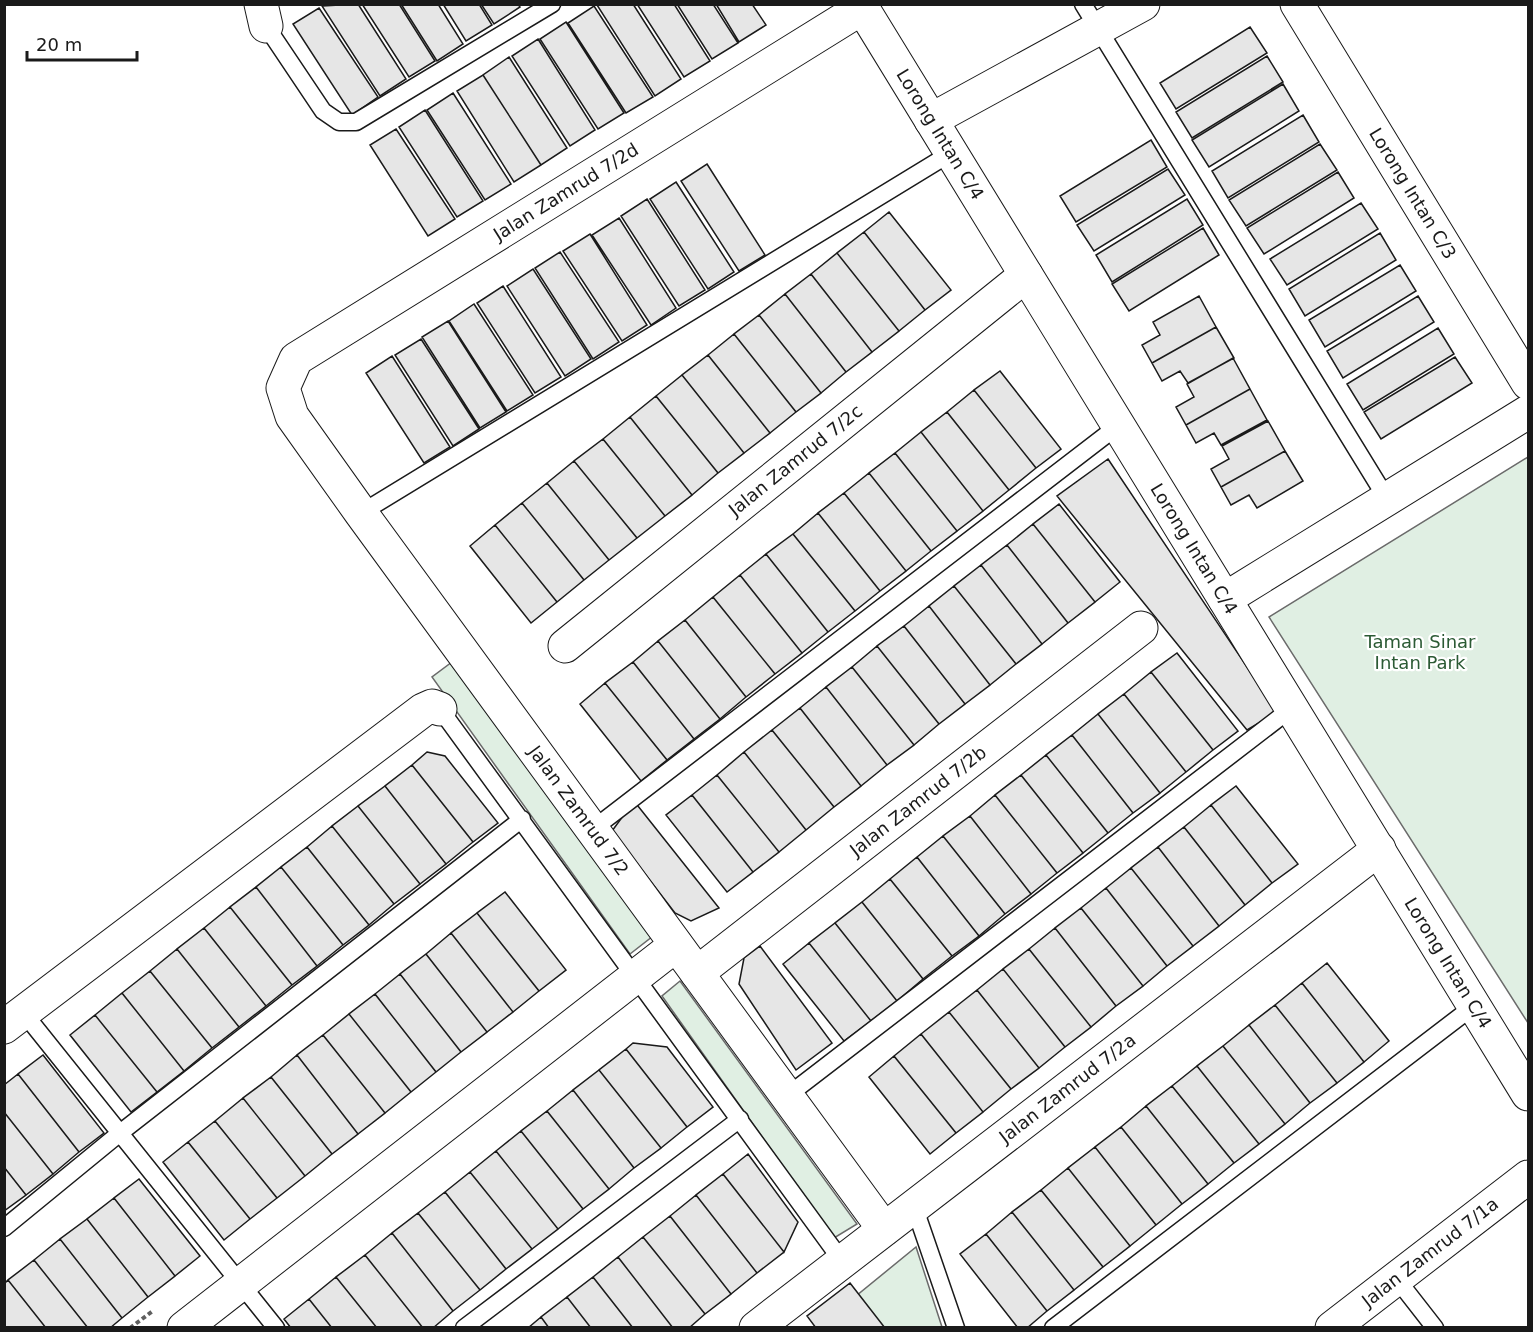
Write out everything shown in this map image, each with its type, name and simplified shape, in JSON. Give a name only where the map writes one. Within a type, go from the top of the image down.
[{"type":"street","points":[[931,120],[1091,17],[1143,4]]},
{"type":"street","name":"Lorong Intan C/3","points":[[1297,4],[1528,383]]},
{"type":"street","name":"Lorong Intan C/4","points":[[861,6],[1528,1094]]},
{"type":"street","name":"Jalan Zamrud 7/2d","points":[[283,388],[296,359],[861,6]]},
{"type":"street","name":"Jalan Zamrud 7/2c","points":[[565,646],[1026,275]]},
{"type":"street","name":"Jalan Zamrud 7/2","points":[[283,388],[292,416],[361,513],[884,1229]]},
{"type":"street","points":[[1225,599],[1528,412]]},
{"type":"street","name":"Jalan Zamrud 7/2b","points":[[697,973],[1141,628]]},
{"type":"street","points":[[14,1020],[423,710],[432,706],[440,709]]},
{"type":"street","name":"Jalan Zamrud 7/2a","points":[[756,1328],[1378,849]]},
{"type":"street","points":[[184,1328],[676,945]]},
{"type":"street","name":"Jalan Zamrud 7/1a","points":[[1332,1328],[1528,1177]]},
{"type":"lane","points":[[263,15],[323,111],[339,122],[356,122],[552,4]]},
{"type":"lane","points":[[1091,17],[1387,499]]},
{"type":"lane","points":[[361,513],[951,153]]},
{"type":"lane","points":[[593,829],[1119,425]]},
{"type":"lane","points":[[787,1096],[1292,708]]},
{"type":"lane","points":[[440,709],[842,1261]]},
{"type":"lane","points":[[4,1228],[120,1133],[522,819]]},
{"type":"lane","points":[[1053,1328],[1474,1005]]},
{"type":"lane","points":[[14,1020],[120,1133],[276,1328]]},
{"type":"lane","points":[[464,1328],[740,1119]]},
{"type":"lane","points":[[914,1206],[956,1328]]},
{"type":"lane","points":[[1396,1278],[1435,1328]]},
{"type":"green space","name":"Taman Sinar Intan Park","points":[[1528,457],[1528,1023],[1269,617]]},
{"type":"green space","points":[[456,659],[653,936],[630,954],[432,677]]},
{"type":"green space","points":[[680,981],[857,1224],[834,1238],[662,996]]},
{"type":"green space","points":[[916,1247],[942,1327],[818,1327]]},
{"type":"building","points":[[358,4],[406,79],[380,96],[322,6]]},
{"type":"building","points":[[362,4],[399,4],[435,61],[409,77]]},
{"type":"building","points":[[401,4],[438,4],[463,44],[437,61]]},
{"type":"building","points":[[443,4],[479,4],[492,25],[466,41]]},
{"type":"building","points":[[481,4],[518,4],[520,7],[494,24]]},
{"type":"building","points":[[633,4],[681,79],[655,96],[597,5]]},
{"type":"building","points":[[637,4],[674,4],[710,61],[684,77]]},
{"type":"building","points":[[677,4],[713,4],[738,43],[712,59]]},
{"type":"building","points":[[716,4],[752,4],[766,25],[739,42]]},
{"type":"building","points":[[594,6],[653,97],[626,113],[568,23]]},
{"type":"building","points":[[319,8],[378,97],[352,115],[293,24]]},
{"type":"building","points":[[566,22],[624,113],[598,129],[540,39]]},
{"type":"building","points":[[1250,27],[1267,53],[1176,109],[1160,83]]},
{"type":"building","points":[[538,39],[595,130],[570,146],[512,56]]},
{"type":"building","points":[[1267,56],[1283,82],[1192,138],[1176,112]]},
{"type":"building","points":[[509,57],[567,148],[541,165],[483,75]]},
{"type":"building","points":[[483,75],[541,165],[514,182],[457,91]]},
{"type":"building","points":[[1283,84],[1299,111],[1209,167],[1192,140]]},
{"type":"building","points":[[453,93],[511,184],[485,200],[427,110]]},
{"type":"building","points":[[425,110],[483,201],[457,217],[399,127]]},
{"type":"building","points":[[1303,115],[1319,142],[1228,198],[1212,171]]},
{"type":"building","points":[[396,129],[455,219],[428,236],[370,145]]},
{"type":"building","points":[[1151,140],[1167,167],[1076,222],[1060,196]]},
{"type":"building","points":[[1320,144],[1337,170],[1246,226],[1229,200]]},
{"type":"building","points":[[707,164],[765,255],[739,271],[681,181]]},
{"type":"building","points":[[1168,169],[1185,195],[1094,251],[1077,225]]},
{"type":"building","points":[[1338,172],[1354,198],[1264,254],[1247,228]]},
{"type":"building","points":[[676,182],[734,272],[708,289],[650,199]]},
{"type":"building","points":[[647,199],[705,290],[679,306],[621,216]]},
{"type":"building","points":[[1187,199],[1203,225],[1112,282],[1096,255]]},
{"type":"building","points":[[1361,203],[1378,229],[1287,285],[1270,259]]},
{"type":"building","points":[[889,212],[951,290],[925,310],[864,232]]},
{"type":"building","points":[[619,218],[676,308],[651,325],[592,235]]},
{"type":"building","points":[[1203,228],[1219,255],[1129,311],[1112,284]]},
{"type":"building","points":[[864,232],[925,310],[899,331],[837,253]]},
{"type":"building","points":[[1380,233],[1396,260],[1305,316],[1289,289]]},
{"type":"building","points":[[590,234],[647,325],[622,341],[563,251]]},
{"type":"building","points":[[560,252],[619,342],[593,359],[535,268]]},
{"type":"building","points":[[837,253],[899,331],[872,352],[811,274]]},
{"type":"building","points":[[1400,265],[1416,291],[1325,347],[1309,320]]},
{"type":"building","points":[[533,269],[591,359],[565,376],[507,286]]},
{"type":"building","points":[[811,274],[872,352],[846,372],[785,294]]},
{"type":"building","points":[[503,286],[561,377],[535,393],[477,303]]},
{"type":"building","points":[[785,294],[846,372],[821,393],[759,315]]},
{"type":"building","points":[[1199,296],[1216,327],[1152,363],[1142,345],[1160,335],[1153,322]]},
{"type":"building","points":[[1418,296],[1434,322],[1343,378],[1327,351]]},
{"type":"building","points":[[474,304],[533,395],[507,411],[449,321]]},
{"type":"building","points":[[759,315],[821,393],[796,412],[734,334]]},
{"type":"building","points":[[448,321],[506,412],[480,428],[422,337]]},
{"type":"building","points":[[1216,327],[1234,358],[1188,383],[1180,371],[1162,381],[1152,363]]},
{"type":"building","points":[[1438,328],[1454,354],[1363,410],[1347,384]]},
{"type":"building","points":[[734,334],[796,412],[770,433],[708,355]]},
{"type":"building","points":[[421,339],[479,429],[453,446],[395,355]]},
{"type":"building","points":[[708,355],[770,433],[744,453],[682,375]]},
{"type":"building","points":[[392,356],[450,447],[424,463],[366,373]]},
{"type":"building","points":[[1455,357],[1472,383],[1381,439],[1364,412]]},
{"type":"building","points":[[1233,358],[1250,389],[1186,425],[1176,407],[1194,397],[1187,384]]},
{"type":"building","points":[[1000,371],[1061,449],[1036,468],[974,390]]},
{"type":"building","points":[[682,375],[744,453],[718,473],[656,396]]},
{"type":"building","points":[[1250,389],[1267,420],[1221,445],[1214,433],[1196,443],[1186,425]]},
{"type":"building","points":[[974,390],[1036,468],[1009,490],[947,412]]},
{"type":"building","points":[[656,396],[718,473],[692,495],[630,417]]},
{"type":"building","points":[[947,412],[1009,490],[983,511],[921,432]]},
{"type":"building","points":[[630,417],[692,495],[665,516],[603,439]]},
{"type":"building","points":[[1268,421],[1285,451],[1221,487],[1211,469],[1229,459],[1222,446]]},
{"type":"building","points":[[921,432],[983,511],[957,531],[895,453]]},
{"type":"building","points":[[603,439],[665,516],[637,538],[574,461]]},
{"type":"building","points":[[1285,451],[1303,481],[1257,508],[1249,495],[1231,505],[1221,487]]},
{"type":"building","points":[[895,453],[957,531],[931,551],[869,473]]},
{"type":"building","points":[[1108,459],[1277,712],[1247,730],[1057,496]]},
{"type":"building","points":[[574,461],[637,538],[609,560],[547,483]]},
{"type":"building","points":[[869,473],[931,551],[906,571],[844,493]]},
{"type":"building","points":[[547,483],[609,560],[584,580],[522,503]]},
{"type":"building","points":[[844,493],[906,571],[880,591],[818,513]]},
{"type":"building","points":[[522,503],[584,580],[557,602],[495,525]]},
{"type":"building","points":[[1059,504],[1120,582],[1095,602],[1033,524]]},
{"type":"building","points":[[818,513],[880,591],[855,611],[793,534]]},
{"type":"building","points":[[1033,524],[1095,602],[1068,623],[1007,545]]},
{"type":"building","points":[[495,525],[557,602],[531,623],[470,546]]},
{"type":"building","points":[[793,534],[855,611],[828,632],[766,554]]},
{"type":"building","points":[[1007,545],[1068,623],[1042,644],[981,565]]},
{"type":"building","points":[[766,554],[828,632],[802,653],[740,575]]},
{"type":"building","points":[[981,565],[1042,644],[1016,664],[954,586]]},
{"type":"building","points":[[740,575],[802,653],[775,674],[713,597]]},
{"type":"building","points":[[954,586],[1016,664],[990,685],[929,606]]},
{"type":"building","points":[[713,597],[775,674],[746,697],[685,620]]},
{"type":"building","points":[[929,606],[990,685],[965,704],[904,626]]},
{"type":"building","points":[[685,620],[746,697],[720,719],[658,641]]},
{"type":"building","points":[[904,626],[965,704],[939,724],[877,646]]},
{"type":"building","points":[[658,641],[720,719],[694,739],[633,662]]},
{"type":"building","points":[[877,646],[939,724],[914,745],[852,667]]},
{"type":"building","points":[[1177,653],[1238,731],[1213,750],[1151,672]]},
{"type":"building","points":[[633,662],[694,739],[667,760],[605,683]]},
{"type":"building","points":[[852,667],[914,745],[887,765],[826,687]]},
{"type":"building","points":[[1151,672],[1213,750],[1186,772],[1124,694]]},
{"type":"building","points":[[605,683],[667,760],[641,781],[580,704]]},
{"type":"building","points":[[826,687],[887,765],[861,786],[800,708]]},
{"type":"building","points":[[1124,694],[1186,772],[1160,793],[1098,714]]},
{"type":"building","points":[[800,708],[861,786],[834,807],[772,730]]},
{"type":"building","points":[[1098,714],[1160,793],[1133,813],[1072,735]]},
{"type":"building","points":[[772,730],[834,807],[806,830],[744,752]]},
{"type":"building","points":[[1072,735],[1133,813],[1108,833],[1046,755]]},
{"type":"building","points":[[427,752],[445,756],[498,823],[473,842],[412,765]]},
{"type":"building","points":[[744,752],[806,830],[779,852],[717,775]]},
{"type":"building","points":[[1046,755],[1108,833],[1083,853],[1021,775]]},
{"type":"building","points":[[412,765],[473,842],[446,864],[385,786]]},
{"type":"building","points":[[717,775],[779,852],[753,872],[692,795]]},
{"type":"building","points":[[1021,775],[1083,853],[1057,873],[995,795]]},
{"type":"building","points":[[385,786],[446,864],[420,884],[358,806]]},
{"type":"building","points":[[1236,786],[1298,864],[1272,883],[1211,805]]},
{"type":"building","points":[[692,795],[753,872],[727,892],[666,815]]},
{"type":"building","points":[[995,795],[1057,873],[1031,894],[970,816]]},
{"type":"building","points":[[634,801],[719,908],[691,921],[675,913],[612,831]]},
{"type":"building","points":[[1211,805],[1272,883],[1245,905],[1184,827]]},
{"type":"building","points":[[358,806],[420,884],[394,904],[332,826]]},
{"type":"building","points":[[970,816],[1031,894],[1005,914],[943,836]]},
{"type":"building","points":[[332,826],[394,904],[369,925],[307,847]]},
{"type":"building","points":[[1184,827],[1245,905],[1219,926],[1158,847]]},
{"type":"building","points":[[943,836],[1005,914],[979,936],[917,857]]},
{"type":"building","points":[[307,847],[369,925],[343,945],[281,867]]},
{"type":"building","points":[[1158,847],[1219,926],[1193,946],[1131,868]]},
{"type":"building","points":[[917,857],[979,936],[952,956],[890,879]]},
{"type":"building","points":[[281,867],[343,945],[317,966],[256,887]]},
{"type":"building","points":[[1131,868],[1193,946],[1167,966],[1106,888]]},
{"type":"building","points":[[890,879],[952,956],[923,979],[862,902]]},
{"type":"building","points":[[256,887],[317,966],[292,985],[230,907]]},
{"type":"building","points":[[1106,888],[1167,966],[1143,986],[1081,908]]},
{"type":"building","points":[[505,892],[566,970],[539,991],[477,913]]},
{"type":"building","points":[[862,902],[923,979],[897,1001],[835,923]]},
{"type":"building","points":[[230,907],[292,985],[266,1006],[204,928]]},
{"type":"building","points":[[1081,908],[1143,986],[1116,1006],[1055,928]]},
{"type":"building","points":[[477,913],[539,991],[513,1012],[451,933]]},
{"type":"building","points":[[835,923],[897,1001],[871,1021],[809,943]]},
{"type":"building","points":[[204,928],[266,1006],[239,1027],[177,949]]},
{"type":"building","points":[[1055,928],[1116,1006],[1091,1027],[1029,949]]},
{"type":"building","points":[[451,933],[513,1012],[487,1032],[426,954]]},
{"type":"building","points":[[809,943],[871,1021],[844,1041],[783,964]]},
{"type":"building","points":[[760,946],[832,1043],[796,1070],[739,984],[744,958]]},
{"type":"building","points":[[177,949],[239,1027],[212,1048],[150,971]]},
{"type":"building","points":[[1029,949],[1091,1027],[1065,1047],[1003,969]]},
{"type":"building","points":[[426,954],[487,1032],[461,1052],[400,974]]},
{"type":"building","points":[[1327,963],[1389,1041],[1364,1062],[1302,983]]},
{"type":"building","points":[[1003,969],[1065,1047],[1039,1068],[977,990]]},
{"type":"building","points":[[150,971],[212,1048],[184,1071],[122,993]]},
{"type":"building","points":[[400,974],[461,1052],[436,1072],[375,994]]},
{"type":"building","points":[[1302,983],[1364,1062],[1337,1083],[1275,1005]]},
{"type":"building","points":[[977,990],[1039,1068],[1011,1089],[949,1012]]},
{"type":"building","points":[[122,993],[184,1071],[157,1092],[95,1015]]},
{"type":"building","points":[[375,994],[436,1072],[411,1092],[349,1014]]},
{"type":"building","points":[[1275,1005],[1337,1083],[1310,1103],[1249,1025]]},
{"type":"building","points":[[949,1012],[1011,1089],[983,1112],[921,1034]]},
{"type":"building","points":[[349,1014],[411,1092],[385,1113],[323,1035]]},
{"type":"building","points":[[95,1015],[157,1092],[131,1112],[70,1035]]},
{"type":"building","points":[[1249,1025],[1310,1103],[1285,1124],[1223,1046]]},
{"type":"building","points":[[921,1034],[983,1112],[956,1133],[894,1056]]},
{"type":"building","points":[[323,1035],[385,1113],[358,1134],[297,1055]]},
{"type":"building","points":[[633,1043],[667,1047],[713,1107],[687,1127],[626,1049]]},
{"type":"building","points":[[1223,1046],[1285,1124],[1259,1144],[1197,1066]]},
{"type":"building","points":[[626,1049],[687,1127],[661,1148],[599,1070]]},
{"type":"building","points":[[43,1055],[104,1133],[79,1152],[18,1074]]},
{"type":"building","points":[[297,1055],[358,1134],[332,1154],[271,1077]]},
{"type":"building","points":[[894,1056],[956,1133],[930,1154],[869,1077]]},
{"type":"building","points":[[1197,1066],[1259,1144],[1234,1163],[1172,1086]]},
{"type":"building","points":[[599,1070],[661,1148],[634,1168],[573,1090]]},
{"type":"building","points":[[18,1074],[79,1152],[53,1174],[4,1112],[4,1085]]},
{"type":"building","points":[[271,1077],[332,1154],[305,1176],[243,1098]]},
{"type":"building","points":[[1172,1086],[1234,1163],[1208,1184],[1146,1106]]},
{"type":"building","points":[[573,1090],[634,1168],[609,1189],[547,1111]]},
{"type":"building","points":[[243,1098],[305,1176],[277,1198],[215,1121]]},
{"type":"building","points":[[1146,1106],[1208,1184],[1182,1204],[1121,1127]]},
{"type":"building","points":[[547,1111],[609,1189],[583,1209],[521,1131]]},
{"type":"building","points":[[4,1112],[53,1174],[26,1195],[4,1167]]},
{"type":"building","points":[[215,1121],[277,1198],[250,1219],[188,1142]]},
{"type":"building","points":[[1121,1127],[1182,1204],[1156,1225],[1095,1147]]},
{"type":"building","points":[[521,1131],[583,1209],[558,1229],[496,1151]]},
{"type":"building","points":[[188,1142],[250,1219],[224,1240],[163,1162]]},
{"type":"building","points":[[1095,1147],[1156,1225],[1130,1246],[1068,1168]]},
{"type":"building","points":[[496,1151],[558,1229],[532,1249],[470,1172]]},
{"type":"building","points":[[748,1154],[798,1222],[784,1252],[723,1174]]},
{"type":"building","points":[[4,1167],[26,1195],[4,1211]]},
{"type":"building","points":[[1068,1168],[1130,1246],[1103,1267],[1041,1190]]},
{"type":"building","points":[[470,1172],[532,1249],[506,1269],[445,1192]]},
{"type":"building","points":[[723,1174],[784,1252],[757,1273],[696,1195]]},
{"type":"building","points":[[139,1179],[200,1256],[175,1276],[114,1198]]},
{"type":"building","points":[[1041,1190],[1103,1267],[1074,1290],[1012,1212]]},
{"type":"building","points":[[445,1192],[506,1269],[480,1290],[418,1213]]},
{"type":"building","points":[[696,1195],[757,1273],[731,1294],[670,1216]]},
{"type":"building","points":[[114,1198],[175,1276],[148,1297],[87,1219]]},
{"type":"building","points":[[1012,1212],[1074,1290],[1047,1311],[986,1234]]},
{"type":"building","points":[[418,1213],[480,1290],[453,1311],[392,1233]]},
{"type":"building","points":[[670,1216],[731,1294],[705,1314],[643,1237]]},
{"type":"building","points":[[87,1219],[148,1297],[122,1318],[60,1239]]},
{"type":"building","points":[[392,1233],[453,1311],[433,1328],[423,1328],[365,1255]]},
{"type":"building","points":[[986,1234],[1047,1311],[1027,1328],[1018,1328],[960,1254]]},
{"type":"building","points":[[643,1237],[705,1314],[689,1328],[673,1328],[618,1257]]},
{"type":"building","points":[[60,1239],[122,1318],[110,1328],[88,1328],[34,1260]]},
{"type":"building","points":[[365,1255],[423,1328],[377,1328],[336,1277]]},
{"type":"building","points":[[618,1257],[673,1328],[633,1328],[593,1277]]},
{"type":"building","points":[[34,1260],[88,1328],[46,1328],[8,1280]]},
{"type":"building","points":[[336,1277],[377,1328],[332,1328],[309,1299]]},
{"type":"building","points":[[593,1277],[633,1328],[591,1328],[567,1297]]},
{"type":"building","points":[[8,1280],[46,1328],[4,1327],[4,1284]]},
{"type":"building","points":[[850,1283],[885,1328],[816,1328],[807,1316]]},
{"type":"building","points":[[567,1297],[591,1328],[549,1328],[541,1317]]},
{"type":"building","points":[[309,1299],[332,1328],[291,1328],[284,1319]]},
{"type":"building","points":[[541,1317],[549,1328],[528,1328]]}]
